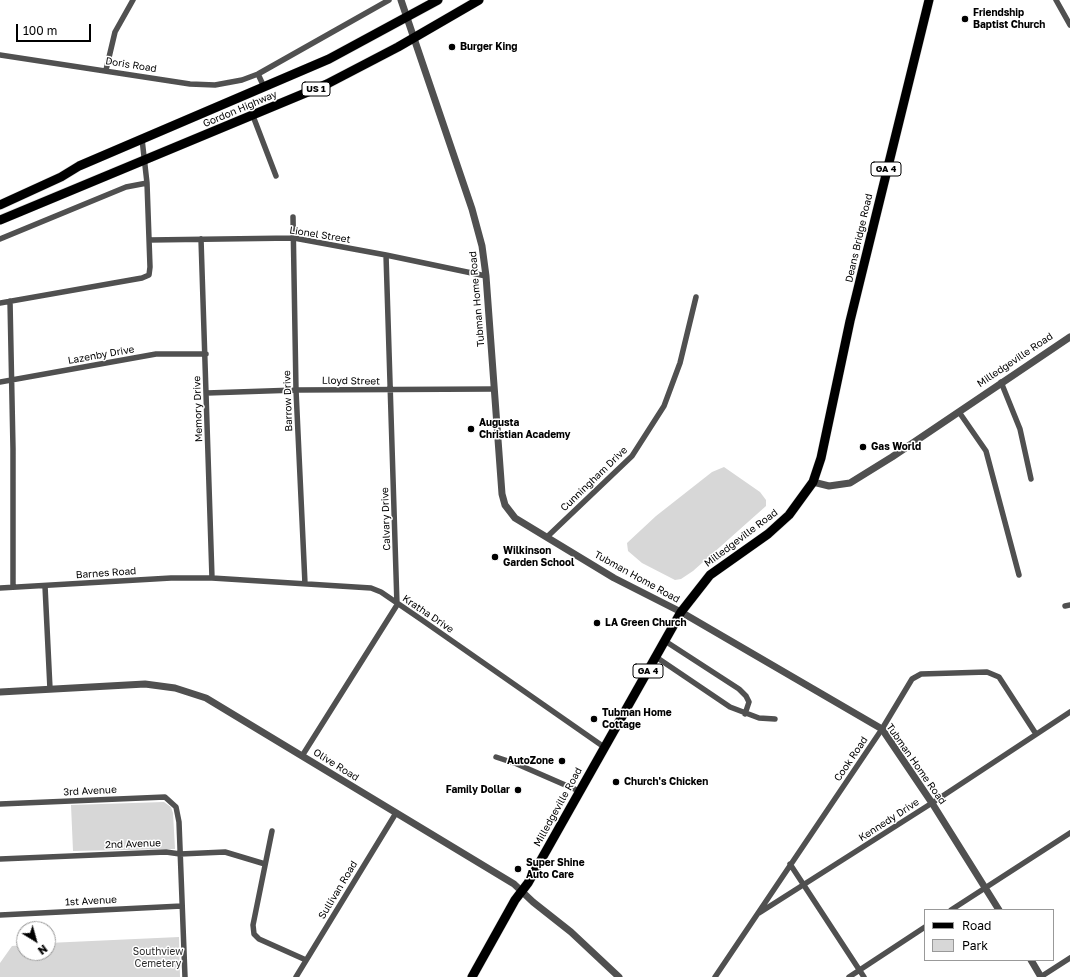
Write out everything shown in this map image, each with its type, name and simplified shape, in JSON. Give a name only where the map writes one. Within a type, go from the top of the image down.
[{"type":"main road","name":"Gordon Highway","points":[[0,205],[61,177],[79,166],[329,59],[438,0]]},
{"type":"main road","name":"Gordon Highway","points":[[0,220],[252,116],[337,79],[413,39],[479,0]]},
{"type":"main road","name":"Deans Bridge Road","points":[[813,482],[822,458],[856,297],[929,0]]},
{"type":"main road","points":[[0,199],[79,166]]},
{"type":"main road","name":"Milledgeville Road","points":[[472,977],[521,891],[528,882],[680,612],[710,575],[768,534],[789,515],[813,482]]},
{"type":"street","points":[[106,70],[112,41],[132,0]]},
{"type":"street","name":"Doris Road","points":[[0,55],[204,85],[233,82],[258,74],[389,0]]},
{"type":"street","name":"Tubman Home Road","points":[[401,0],[472,209],[482,246],[486,276],[502,494],[505,506],[515,518],[548,536],[614,578],[680,612],[882,729],[932,803],[998,909]]},
{"type":"street","points":[[1056,0],[1070,25]]},
{"type":"street","points":[[258,74],[264,88]]},
{"type":"street","points":[[252,116],[276,176]]},
{"type":"street","points":[[0,303],[145,278],[150,270],[147,183],[142,139]]},
{"type":"street","points":[[0,239],[126,187],[147,183]]},
{"type":"street","name":"Barrow Drive","points":[[293,218],[296,390],[305,584]]},
{"type":"street","name":"Lionel Street","points":[[149,240],[294,238],[486,276]]},
{"type":"street","name":"Memory Drive","points":[[201,239],[206,354],[212,578]]},
{"type":"street","name":"Calvary Drive","points":[[386,255],[398,605]]},
{"type":"street","name":"Cunningham Drive","points":[[548,536],[632,456],[664,406],[680,363],[696,297]]},
{"type":"street","points":[[10,302],[13,587]]},
{"type":"street","name":"Milledgeville Road","points":[[813,482],[829,486],[850,483],[892,457],[1070,337]]},
{"type":"street","name":"Lazenby Drive","points":[[0,382],[156,354],[206,354]]},
{"type":"street","points":[[1002,382],[1020,429],[1031,479]]},
{"type":"street","name":"Lloyd Street","points":[[207,393],[296,390],[494,389]]},
{"type":"street","points":[[959,412],[986,451],[1019,575]]},
{"type":"street","name":"Barnes Road","points":[[0,588],[171,578],[212,578]]},
{"type":"street","name":"Kratha Drive","points":[[212,578],[370,588],[381,592],[523,689],[604,747]]},
{"type":"street","points":[[45,586],[50,689]]},
{"type":"street","points":[[302,756],[398,605]]},
{"type":"street","points":[[665,641],[739,689],[746,696],[749,702],[745,714]]},
{"type":"street","points":[[656,657],[709,694],[745,714],[759,718],[775,719]]},
{"type":"street","name":"Cook Road","points":[[715,977],[882,729],[912,679],[921,674],[987,672],[999,677],[1036,734]]},
{"type":"street","name":"Olive Road","points":[[0,692],[131,684],[175,688],[215,703],[514,884],[571,932],[619,977]]},
{"type":"street","name":"Kennedy Drive","points":[[757,914],[804,886],[1070,712]]},
{"type":"street","points":[[496,757],[517,764],[578,791]]},
{"type":"street","name":"3rd Avenue","points":[[0,804],[165,797],[176,807],[179,822],[180,854]]},
{"type":"street","name":"Sullivan Road","points":[[296,977],[396,813]]},
{"type":"street","points":[[272,830],[253,925],[254,934],[259,939],[306,960]]},
{"type":"street","points":[[953,909],[1070,833]]},
{"type":"street","name":"2nd Avenue","points":[[0,859],[166,852],[180,854],[225,852],[265,864]]},
{"type":"street","points":[[180,854],[185,977]]},
{"type":"street","points":[[790,864],[864,977]]},
{"type":"street","name":"1st Avenue","points":[[0,915],[182,906]]},
{"type":"street","points":[[850,977],[924,928]]},
{"type":"street","points":[[1032,961],[1041,977],[1070,958]]},
{"type":"green space","points":[[724,467],[760,492],[766,500],[766,506],[693,571],[681,579],[675,580],[642,563],[628,551],[627,543],[656,516],[712,472]]},
{"type":"green space","points":[[164,802],[171,807],[173,813],[175,849],[73,851],[71,805]]},
{"type":"green space","name":"Southview Cemetery","points":[[179,937],[180,977],[0,977],[0,963],[12,946],[16,946],[16,961],[56,961],[56,943]]},
{"type":"place","name":"Friendship Baptist Church","points":[[965,19]]},
{"type":"place","name":"Burger King","points":[[452,47]]},
{"type":"place","name":"Augusta Christian Academy","points":[[471,429]]},
{"type":"place","name":"Gas World","points":[[863,447]]},
{"type":"place","name":"Wilkinson Garden School","points":[[495,557]]},
{"type":"place","name":"LA Green Church","points":[[597,623]]},
{"type":"place","name":"Tubman Home Cottage","points":[[594,719]]},
{"type":"place","name":"AutoZone","points":[[562,761]]},
{"type":"place","name":"Church's Chicken","points":[[616,782]]},
{"type":"place","name":"Family Dollar","points":[[518,790]]},
{"type":"place","name":"Super Shine Auto Care","points":[[518,869]]}]
